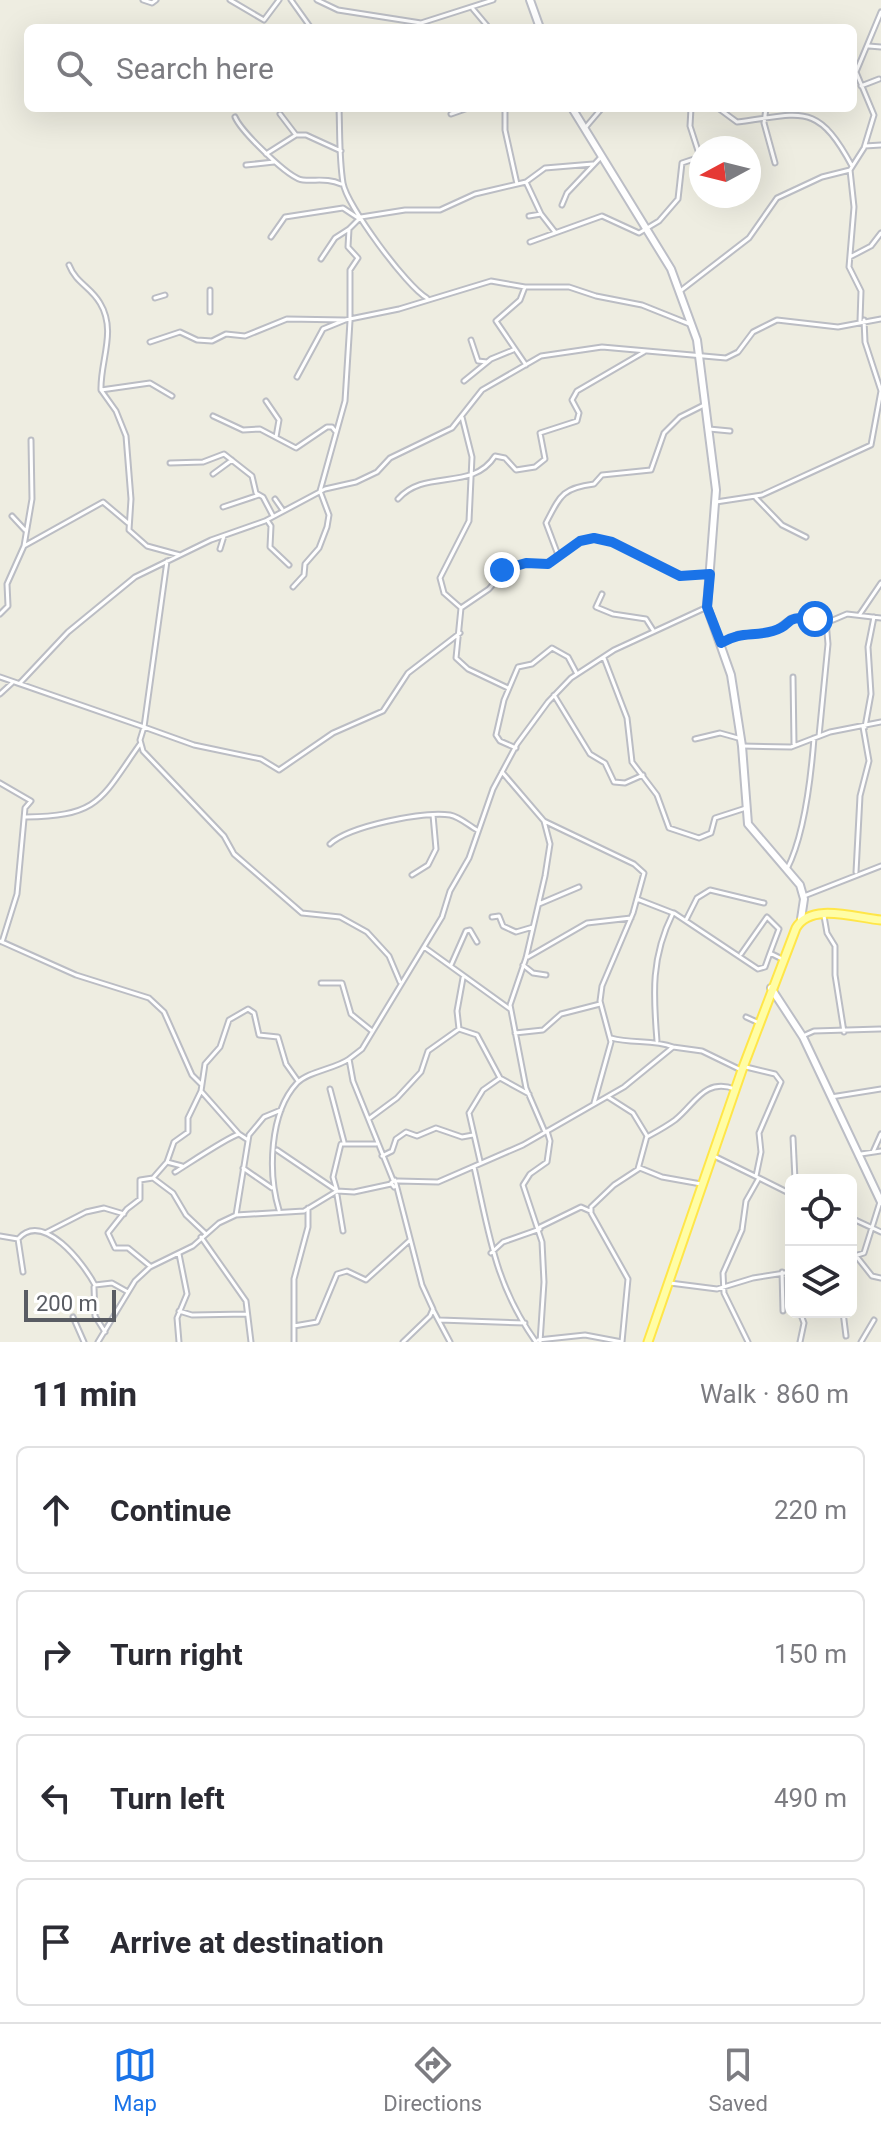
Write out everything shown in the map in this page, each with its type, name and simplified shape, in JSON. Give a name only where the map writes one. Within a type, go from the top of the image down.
[{"type":"main road","points":[[530,0],[539,24]]},
{"type":"main road","points":[[575,112],[671,269],[692,325],[700,358],[716,502],[707,607],[721,643],[733,690],[750,829],[787,869],[804,896],[801,919],[758,1022],[648,1342]]},
{"type":"main road","points":[[801,919],[824,914],[881,920]]},
{"type":"main road","points":[[771,988],[803,1037],[881,1202]]},
{"type":"street","points":[[143,0],[152,3],[156,0]]},
{"type":"street","points":[[230,0],[264,20],[279,0]]},
{"type":"street","points":[[291,0],[308,24]]},
{"type":"street","points":[[317,0],[345,11],[416,23],[434,23],[493,0]]},
{"type":"street","points":[[473,9],[486,24]]},
{"type":"street","points":[[857,70],[881,12]]},
{"type":"street","points":[[868,46],[881,47]]},
{"type":"street","points":[[679,292],[749,238],[777,198],[822,177],[851,168],[865,146],[874,111],[857,75]]},
{"type":"street","points":[[861,86],[879,79]]},
{"type":"street","points":[[339,112],[344,187],[360,218],[404,280],[427,298]]},
{"type":"street","points":[[451,114],[457,112]]},
{"type":"street","points":[[505,112],[505,130],[517,184]]},
{"type":"street","points":[[585,128],[599,112]]},
{"type":"street","points":[[530,242],[602,216],[638,233],[645,230],[678,199],[682,163],[700,158],[690,126],[691,112]]},
{"type":"street","points":[[716,502],[756,497],[853,456],[871,445],[881,391],[865,342],[861,291],[849,270],[854,207],[851,168],[836,137],[814,117],[796,114],[737,122],[723,112]]},
{"type":"street","points":[[765,112],[764,119],[775,163]]},
{"type":"street","points":[[280,114],[296,135]]},
{"type":"street","points":[[235,117],[274,162],[287,168],[300,180],[329,180],[344,187]]},
{"type":"street","points":[[266,154],[296,135],[306,135],[341,151]]},
{"type":"street","points":[[865,146],[881,145]]},
{"type":"street","points":[[562,205],[565,195],[603,156]]},
{"type":"street","points":[[246,165],[274,162]]},
{"type":"street","points":[[321,259],[335,238],[360,218],[405,210],[440,210],[475,194],[526,182],[545,168],[593,164]]},
{"type":"street","points":[[526,182],[541,214],[555,232]]},
{"type":"street","points":[[271,237],[285,217],[307,211],[343,208],[360,218]]},
{"type":"street","points":[[529,216],[541,214]]},
{"type":"street","points":[[293,587],[303,576],[305,564],[319,548],[327,527],[329,513],[320,491],[348,378],[350,270],[358,258],[348,247],[349,229]]},
{"type":"street","points":[[850,257],[871,246],[881,233]]},
{"type":"street","points":[[69,265],[77,281],[99,300],[107,321],[101,390],[116,411],[126,436],[131,499],[128,523],[132,534],[147,546],[180,555]]},
{"type":"street","points":[[297,377],[324,327],[399,309],[486,281],[525,287],[569,287],[642,305],[692,325]]},
{"type":"street","points":[[525,287],[520,300],[496,321],[526,365]]},
{"type":"street","points":[[210,290],[210,312]]},
{"type":"street","points":[[155,298],[165,295]]},
{"type":"street","points":[[150,342],[180,332],[198,340],[214,341],[226,334],[245,336],[287,319],[348,320]]},
{"type":"street","points":[[20,683],[91,613],[135,577],[267,520],[320,491],[366,478],[390,458],[452,428],[482,390],[557,351],[584,347],[700,358],[733,355],[753,332],[777,320],[838,327],[862,320],[881,319]]},
{"type":"street","points":[[471,340],[478,361],[487,362]]},
{"type":"street","points":[[467,347],[474,350]]},
{"type":"street","points":[[464,381],[487,362],[513,350]]},
{"type":"street","points":[[398,499],[416,482],[471,477],[481,472],[495,456],[505,458],[516,470],[541,464],[545,459],[540,433],[577,421],[579,413],[572,400],[577,391],[646,351]]},
{"type":"street","points":[[101,390],[150,383],[172,396]]},
{"type":"street","points":[[266,401],[279,420],[276,437]]},
{"type":"street","points":[[558,555],[546,523],[561,495],[576,486],[594,484],[602,475],[651,470],[664,433],[680,417],[704,405]]},
{"type":"street","points":[[461,415],[472,457],[468,526],[440,578],[444,593],[461,608]]},
{"type":"street","points":[[213,416],[243,430],[260,429],[296,448],[327,427],[332,427],[336,432]]},
{"type":"street","points":[[709,429],[730,431]]},
{"type":"street","points":[[0,614],[8,606],[7,584],[24,546],[33,491],[31,440]]},
{"type":"street","points":[[170,463],[203,462],[221,453],[252,476],[273,516]]},
{"type":"street","points":[[213,474],[232,460]]},
{"type":"street","points":[[223,507],[265,491]]},
{"type":"street","points":[[756,497],[782,525],[806,537]]},
{"type":"street","points":[[275,499],[282,511]]},
{"type":"street","points":[[24,546],[103,502],[128,523]]},
{"type":"street","points":[[12,516],[25,530]]},
{"type":"street","points":[[267,520],[270,547],[289,565]]},
{"type":"street","points":[[220,549],[224,536]]},
{"type":"street","points":[[461,608],[489,589],[502,570],[526,563],[548,564],[580,541],[602,538],[680,576],[710,574]]},
{"type":"street","points":[[26,817],[71,815],[102,798],[140,744],[167,561]]},
{"type":"street","points":[[860,614],[881,583]]},
{"type":"street","points":[[602,594],[596,607],[613,614],[640,617],[653,630]]},
{"type":"street","points":[[279,1210],[272,1188],[283,1109],[298,1081],[349,1059],[362,1049],[424,947],[469,858],[477,830],[516,748],[554,695],[577,674],[653,630],[707,607]]},
{"type":"street","points":[[461,608],[456,658],[468,669],[508,688]]},
{"type":"street","points":[[721,643],[738,634],[772,632],[791,618],[826,621],[847,614],[881,618]]},
{"type":"street","points":[[856,872],[860,796],[869,761],[864,727],[871,694],[868,647],[874,617]]},
{"type":"street","points":[[819,736],[828,644],[826,621]]},
{"type":"street","points":[[0,677],[194,745],[261,759],[279,770],[333,733],[383,711],[408,673],[460,633]]},
{"type":"street","points":[[516,748],[500,741],[496,735],[508,688],[518,667],[532,664],[552,648],[568,657],[577,674]]},
{"type":"street","points":[[604,658],[624,707],[632,762],[662,806],[669,828],[705,836],[719,814],[746,808]]},
{"type":"street","points":[[793,677],[794,744]]},
{"type":"street","points":[[0,694],[12,683]]},
{"type":"street","points":[[554,695],[590,754],[605,763],[614,782],[625,783],[643,775]]},
{"type":"street","points":[[742,746],[794,744],[881,722]]},
{"type":"street","points":[[695,739],[720,733],[738,738]]},
{"type":"street","points":[[787,869],[798,846],[805,795],[814,767],[814,738]]},
{"type":"street","points":[[140,744],[224,836],[234,854],[296,909],[312,916],[340,917],[371,935],[389,956],[400,985]]},
{"type":"street","points":[[502,772],[544,821],[641,870],[644,877],[631,918],[602,986],[600,1004],[611,1037],[594,1103]]},
{"type":"street","points":[[0,783],[31,801],[25,808],[17,894],[1,941],[76,975],[149,998],[164,1012],[192,1075],[201,1084]]},
{"type":"street","points":[[330,844],[356,830],[433,815],[453,815],[477,830]]},
{"type":"street","points":[[412,875],[428,865],[436,849],[433,815]]},
{"type":"street","points":[[538,1341],[544,1282],[540,1228],[523,1185],[530,1174],[547,1162],[550,1141],[529,1094],[516,1053],[510,1009],[526,958],[550,844],[544,821]]},
{"type":"street","points":[[804,896],[856,872],[881,866]]},
{"type":"street","points":[[539,904],[579,887]]},
{"type":"street","points":[[686,920],[697,898],[710,890],[764,903]]},
{"type":"street","points":[[637,899],[686,920],[762,970],[779,929],[767,917],[740,955]]},
{"type":"street","points":[[657,1041],[653,1012],[655,961],[673,913]]},
{"type":"street","points":[[824,914],[827,933],[835,946],[835,975],[844,1032]]},
{"type":"street","points":[[492,917],[499,916],[503,926],[516,932],[533,927]]},
{"type":"street","points":[[526,958],[587,923],[631,918]]},
{"type":"street","points":[[451,965],[466,931],[470,930],[477,942]]},
{"type":"street","points":[[424,947],[510,1009]]},
{"type":"street","points":[[770,953],[782,959]]},
{"type":"street","points":[[523,965],[533,973],[546,975]]},
{"type":"street","points":[[459,1029],[457,1011],[463,976]]},
{"type":"street","points":[[321,983],[342,983],[351,1014],[372,1032]]},
{"type":"street","points":[[515,1033],[543,1030],[561,1014],[600,1004]]},
{"type":"street","points":[[150,1267],[128,1248],[115,1248],[109,1230],[140,1199],[140,1180],[153,1178],[167,1162],[174,1142],[188,1132],[188,1118],[201,1091],[205,1064],[220,1047],[229,1020],[248,1009],[254,1013],[259,1035],[278,1037],[286,1064],[298,1081]]},
{"type":"street","points":[[746,1017],[758,1022]]},
{"type":"street","points":[[459,1029],[477,1035],[500,1078],[529,1094]]},
{"type":"street","points":[[370,1118],[397,1098],[421,1072],[428,1051],[459,1029]]},
{"type":"street","points":[[803,1037],[814,1031],[880,1029],[881,1036]]},
{"type":"street","points":[[611,1037],[634,1043],[657,1041],[702,1051],[742,1068],[775,1074],[781,1082],[759,1133],[761,1152],[757,1177],[746,1201],[744,1223],[726,1263],[723,1288],[748,1342]]},
{"type":"street","points":[[98,1342],[128,1292],[150,1267],[179,1254],[205,1233],[236,1215],[279,1210],[297,1212],[336,1192],[354,1192],[394,1183],[438,1182],[546,1131],[608,1097],[673,1047]]},
{"type":"street","points":[[349,1059],[353,1081],[394,1183],[422,1285],[450,1342]]},
{"type":"street","points":[[481,1163],[469,1121],[471,1108],[483,1090],[500,1078]]},
{"type":"street","points":[[641,1169],[639,1162],[647,1137],[677,1118],[703,1090],[720,1086],[735,1089]]},
{"type":"street","points":[[330,1089],[342,1125],[334,1172],[343,1231]]},
{"type":"street","points":[[831,1097],[881,1089]]},
{"type":"street","points":[[201,1091],[213,1101],[225,1123],[248,1140]]},
{"type":"street","points":[[608,1097],[633,1113],[647,1137]]},
{"type":"street","points":[[236,1215],[248,1140],[264,1117],[283,1109]]},
{"type":"street","points":[[382,1156],[392,1151],[396,1139],[406,1132],[417,1136],[436,1128],[462,1137],[474,1135]]},
{"type":"street","points":[[175,1172],[239,1134]]},
{"type":"street","points":[[873,1152],[881,1134]]},
{"type":"street","points":[[793,1138],[795,1174]]},
{"type":"street","points":[[341,1144],[377,1144]]},
{"type":"street","points":[[276,1148],[336,1192]]},
{"type":"street","points":[[858,1155],[881,1151]]},
{"type":"street","points":[[712,1155],[785,1190]]},
{"type":"street","points":[[167,1162],[185,1166]]},
{"type":"street","points":[[474,1166],[491,1253],[525,1323],[538,1341]]},
{"type":"street","points":[[243,1168],[272,1188]]},
{"type":"street","points":[[641,1169],[662,1177],[701,1184]]},
{"type":"street","points":[[538,1341],[585,1335],[622,1342],[628,1279],[591,1213],[591,1207],[604,1193],[641,1169]]},
{"type":"street","points":[[153,1178],[173,1193],[186,1215],[205,1233]]},
{"type":"street","points":[[881,1202],[864,1253],[857,1257],[872,1276],[881,1278]]},
{"type":"street","points":[[491,1253],[503,1242],[581,1207],[591,1213]]},
{"type":"street","points":[[0,1236],[18,1239],[27,1232],[45,1233],[86,1212],[104,1208],[124,1214]]},
{"type":"street","points":[[294,1342],[294,1279],[308,1227],[308,1208]]},
{"type":"street","points":[[857,1220],[881,1232]]},
{"type":"street","points":[[45,1233],[65,1248],[95,1285],[95,1316],[105,1332]]},
{"type":"street","points":[[201,1237],[222,1271],[244,1297],[251,1342]]},
{"type":"street","points":[[18,1239],[23,1272]]},
{"type":"street","points":[[294,1326],[317,1322],[337,1274],[347,1271],[366,1280],[411,1239]]},
{"type":"street","points":[[179,1254],[187,1294],[175,1325],[179,1342]]},
{"type":"street","points":[[666,1283],[708,1290],[782,1272],[783,1311]]},
{"type":"street","points":[[95,1285],[112,1283],[128,1292]]},
{"type":"street","points":[[403,1342],[430,1316],[433,1309]]},
{"type":"street","points":[[179,1311],[192,1315],[247,1314]]},
{"type":"street","points":[[73,1317],[84,1342]]},
{"type":"street","points":[[800,1342],[802,1318]]},
{"type":"street","points":[[844,1318],[846,1336]]},
{"type":"street","points":[[440,1320],[525,1323]]},
{"type":"street","points":[[861,1342],[874,1320]]},
{"type":"route","points":[[502,570],[526,563],[548,564],[580,541],[602,538],[680,576],[710,574],[707,607],[721,643],[738,634],[772,632],[791,618],[815,619]]}]
